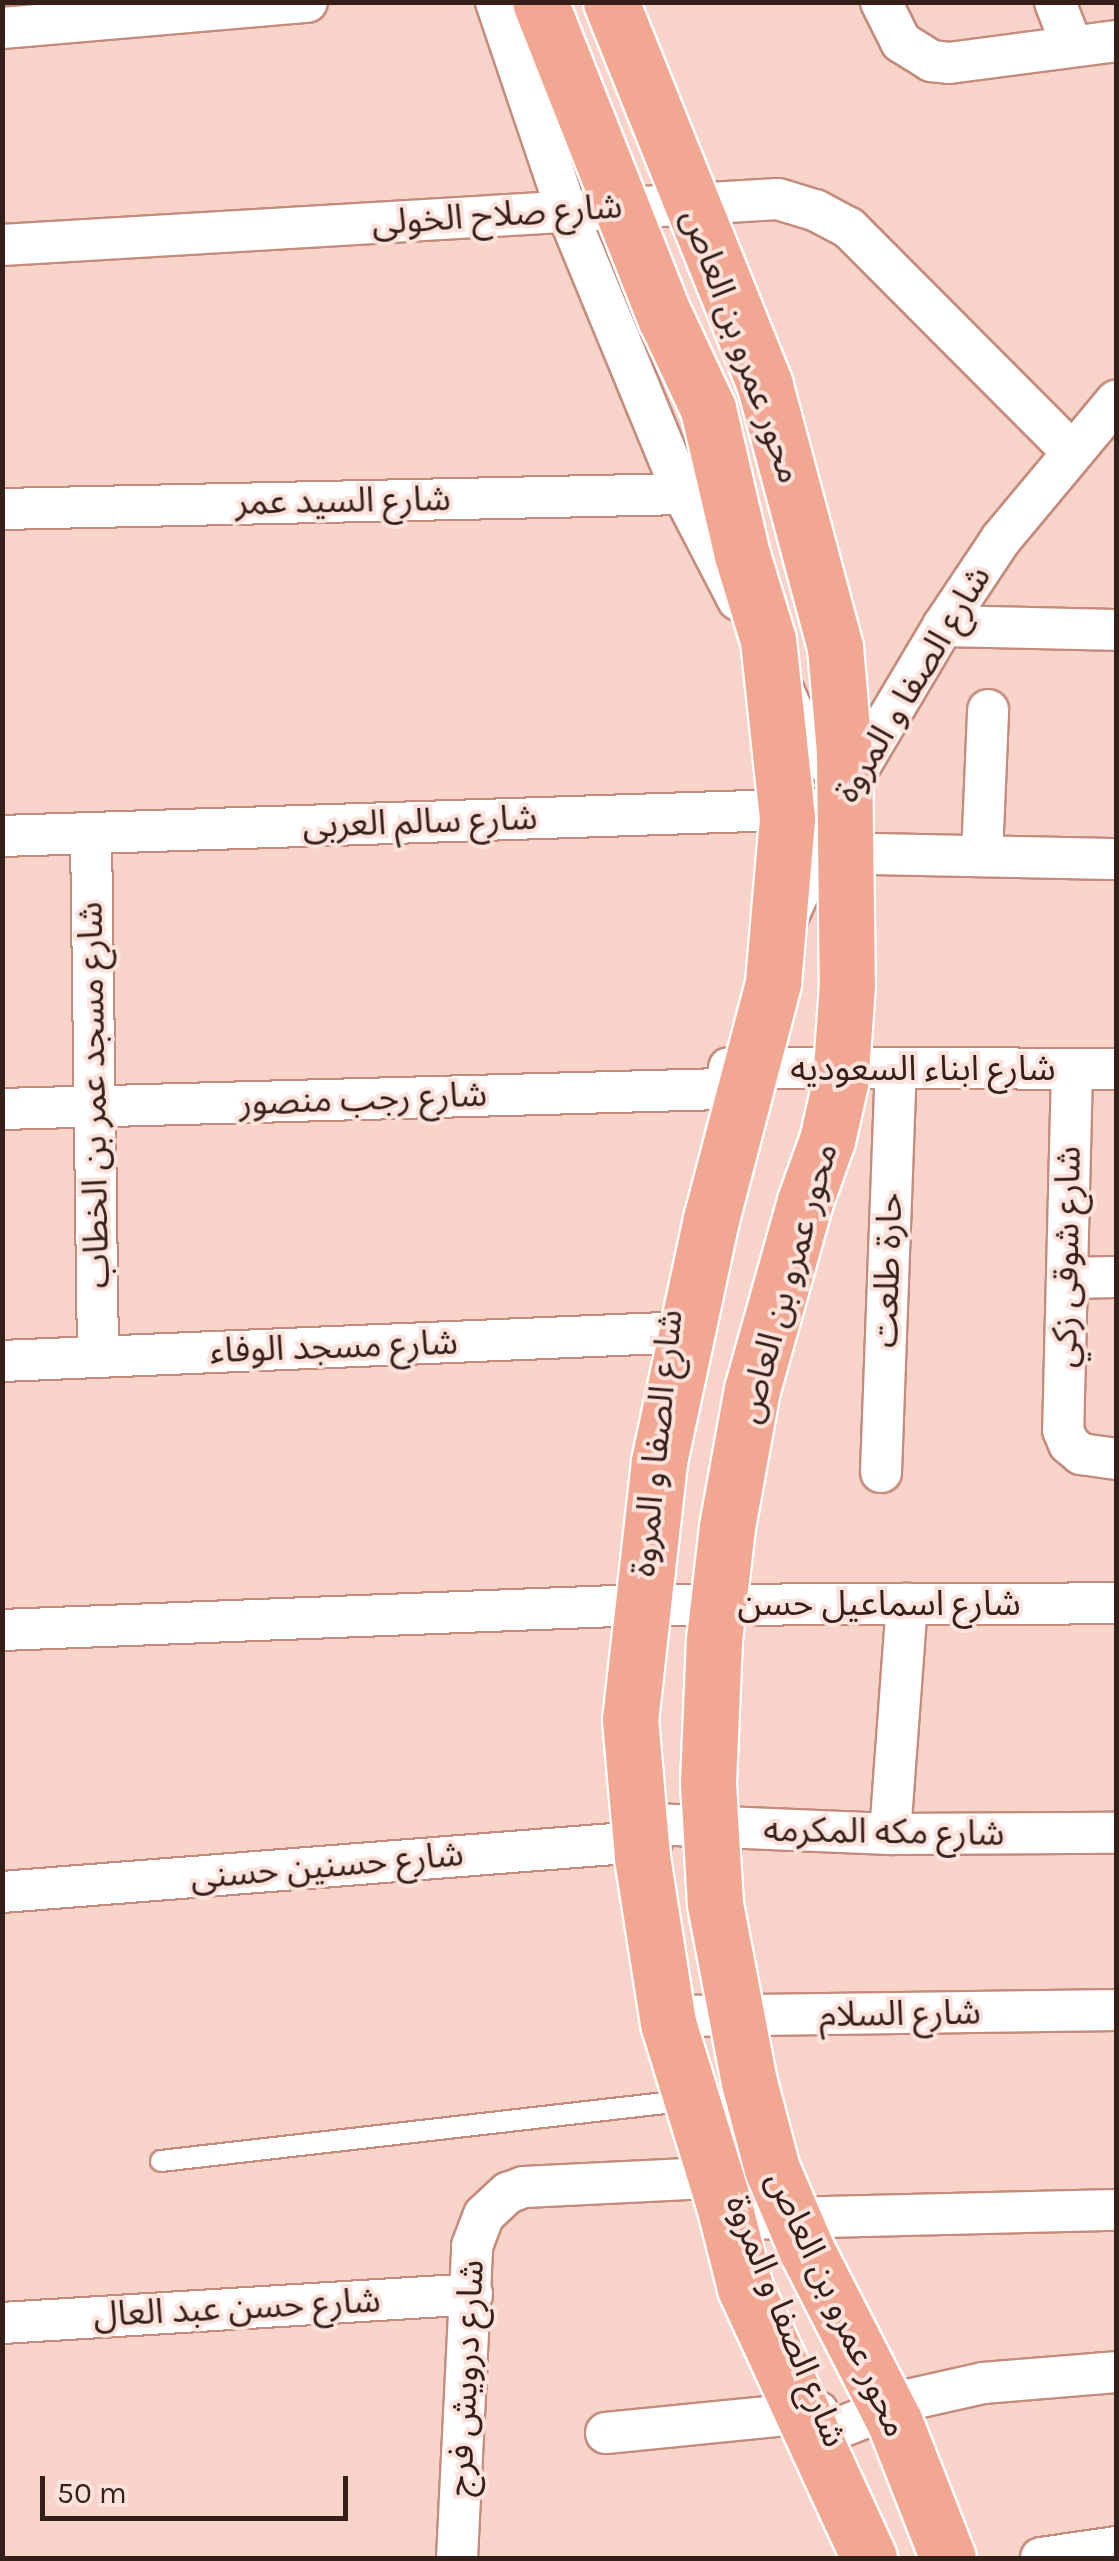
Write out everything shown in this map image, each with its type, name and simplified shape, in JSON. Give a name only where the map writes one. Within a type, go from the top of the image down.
[{"type":"main road","name":"محور عمرو بن العاص","points":[[540,2],[665,316],[708,409],[742,555],[768,640],[787,819],[773,982],[712,1219],[659,1462],[630,1718],[642,1858],[668,2023],[745,2288],[869,2558]]},
{"type":"main road","name":"محور عمرو بن العاص","points":[[611,2],[765,386],[835,647],[844,752],[847,984],[840,1082],[752,1389],[727,1527],[714,1639],[708,1782],[715,1904],[745,2064],[772,2169],[807,2251],[895,2423],[948,2558]]},
{"type":"street","points":[[2,28],[307,2]]},
{"type":"street","points":[[496,2],[567,212],[684,494],[806,742],[842,797]]},
{"type":"street","points":[[880,2],[900,42],[931,61],[1116,41]]},
{"type":"street","points":[[1055,2],[1072,46]]},
{"type":"street","name":"شارع صلاح الخولى","points":[[2,245],[567,212],[738,198],[778,199],[815,210],[849,228],[1072,452]]},
{"type":"street","name":"شارع الصفا و المروة","points":[[892,2558],[822,2422],[742,2219],[683,2016],[652,1832],[643,1726],[641,1604],[652,1425],[680,1250],[726,1079],[765,969],[816,854],[842,797],[943,626],[1002,540],[1116,401]]},
{"type":"street","name":"شارع السيد عمر","points":[[2,509],[684,494]]},
{"type":"street","points":[[943,626],[1116,630]]},
{"type":"street","points":[[982,856],[988,710]]},
{"type":"street","name":"شارع سالم العربى","points":[[2,836],[842,797]]},
{"type":"street","name":"شارع مسجد عمر بن الخطاب","points":[[92,834],[98,1357]]},
{"type":"street","points":[[816,854],[1116,859]]},
{"type":"street","name":"شارع ابناء السعوديه","points":[[726,1079],[896,1068],[1116,1069]]},
{"type":"street","name":"حارة طلعت","points":[[881,1472],[896,1068]]},
{"type":"street","name":"شارع شوقى زكي","points":[[1072,1069],[1063,1415],[1069,1444],[1096,1459],[1116,1459]]},
{"type":"street","name":"شارع رجب منصور","points":[[2,1109],[726,1079]]},
{"type":"street","points":[[1067,1278],[1116,1277]]},
{"type":"street","name":"شارع مسجد الوفاء","points":[[2,1362],[665,1333]]},
{"type":"street","name":"شارع اسماعيل حسن","points":[[2,1630],[641,1604],[1116,1603]]},
{"type":"street","points":[[890,1834],[907,1604]]},
{"type":"street","name":"شارع مكه المكرمه","points":[[652,1832],[1116,1833]]},
{"type":"street","name":"شارع حسنين حسنى","points":[[2,1892],[652,1832]]},
{"type":"street","name":"شارع السلام","points":[[683,2016],[1116,2010]]},
{"type":"street","name":"شارع درويش فرج","points":[[457,2558],[476,2230],[484,2215],[508,2193],[524,2188],[729,2177]]},
{"type":"street","points":[[742,2219],[1116,2210]]},
{"type":"street","name":"شارع حسن عبد العال","points":[[2,2323],[472,2294]]},
{"type":"street","points":[[606,2433],[822,2422],[983,2383],[1116,2372]]},
{"type":"street","points":[[1041,2558],[1116,2547]]},
{"type":"lane","points":[[161,2161],[704,2098]]}]
